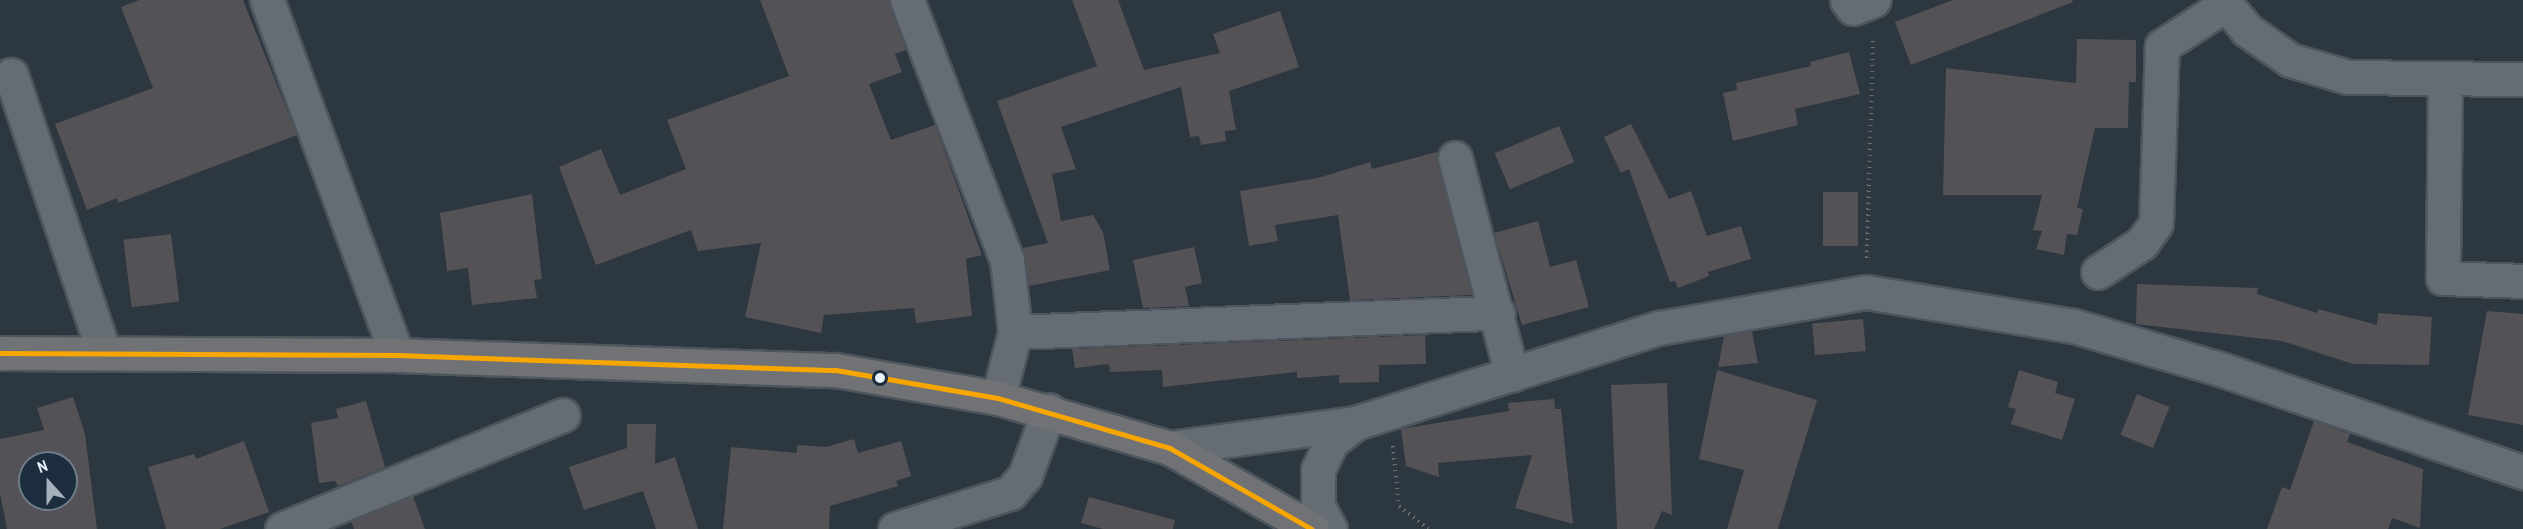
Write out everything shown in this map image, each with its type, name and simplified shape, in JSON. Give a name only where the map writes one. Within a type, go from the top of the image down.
[{"type":"main road","points":[[0,353],[397,355],[836,370],[998,398],[1049,410],[1170,448],[1312,529]]},
{"type":"street","points":[[267,0],[397,355]]},
{"type":"street","points":[[907,0],[1007,260],[1016,332],[998,398]]},
{"type":"street","points":[[1847,0],[1853,8],[1874,0]]},
{"type":"street","points":[[2097,272],[2142,243],[2156,224],[2162,46],[2223,2],[2247,30],[2290,60],[2348,77],[2523,79]]},
{"type":"street","points":[[11,75],[104,353]]},
{"type":"street","points":[[2445,78],[2443,278],[2523,281]]},
{"type":"street","points":[[1455,158],[1498,313],[1512,375]]},
{"type":"street","points":[[1170,448],[1355,423],[1659,328],[1866,292],[2074,326],[2217,368],[2523,472]]},
{"type":"street","points":[[1016,332],[1498,313]]},
{"type":"street","points":[[895,529],[1010,493],[1024,476],[1049,410]]},
{"type":"street","points":[[282,529],[564,415]]},
{"type":"street","points":[[1330,529],[1318,506],[1318,470],[1331,442],[1355,423]]},
{"type":"path","points":[[1866,292],[1873,40]]},
{"type":"path","points":[[1389,413],[1399,506],[1428,529]]},
{"type":"building","points":[[139,0],[243,0],[297,135],[118,203],[117,198],[87,210],[55,124],[153,88],[121,7]]},
{"type":"building","points":[[760,0],[889,0],[906,50],[895,54],[902,72],[869,84],[891,140],[935,125],[982,255],[966,259],[972,316],[916,323],[914,308],[824,315],[821,333],[745,317],[761,243],[698,251],[691,230],[596,265],[559,167],[601,149],[620,195],[686,169],[667,120],[789,76]]},
{"type":"building","points":[[1072,0],[1118,0],[1144,70],[1220,53],[1213,34],[1280,11],[1299,67],[1229,91],[1236,130],[1225,131],[1226,141],[1201,145],[1199,136],[1190,137],[1181,87],[1061,127],[1076,169],[1052,174],[1061,221],[1093,215],[1103,232],[1110,270],[1029,286],[1023,248],[1048,243],[997,101],[1097,66]]},
{"type":"building","points":[[1953,0],[2072,0],[2073,2],[1911,65],[1895,22]]},
{"type":"building","points":[[2077,39],[2136,40],[2136,82],[2129,82],[2128,128],[2095,128],[2077,208],[2083,209],[2077,235],[2067,234],[2064,255],[2036,249],[2042,231],[2033,230],[2042,195],[1943,195],[1946,68],[2076,83]]},
{"type":"building","points":[[1849,52],[1860,94],[1795,109],[1798,125],[1733,141],[1723,93],[1737,90],[1736,83],[1811,66],[1810,62]]},
{"type":"building","points":[[1631,124],[1669,199],[1691,191],[1707,236],[1741,226],[1751,259],[1708,272],[1709,276],[1678,288],[1675,281],[1670,282],[1629,169],[1621,173],[1604,137]]},
{"type":"building","points":[[1559,126],[1574,162],[1510,189],[1495,153]]},
{"type":"building","points":[[1437,152],[1472,295],[1350,300],[1338,215],[1275,225],[1278,241],[1249,246],[1240,191],[1318,178],[1370,162],[1372,169]]},
{"type":"building","points":[[1823,192],[1858,192],[1858,246],[1823,246]]},
{"type":"building","points":[[532,194],[542,279],[534,280],[537,298],[472,305],[468,268],[447,271],[440,213]]},
{"type":"building","points":[[1538,221],[1550,267],[1576,260],[1589,307],[1522,325],[1494,233]]},
{"type":"building","points":[[171,234],[179,301],[132,307],[123,240]]},
{"type":"building","points":[[1194,247],[1202,283],[1185,287],[1189,306],[1143,308],[1133,260]]},
{"type":"building","points":[[2137,284],[2258,288],[2257,294],[2317,313],[2318,309],[2377,325],[2378,313],[2432,317],[2429,365],[2353,364],[2282,341],[2136,324]]},
{"type":"building","points":[[2487,311],[2523,314],[2523,425],[2468,415]]},
{"type":"building","points":[[1863,319],[1866,351],[1815,355],[1812,323]]},
{"type":"building","points":[[1752,331],[1758,363],[1718,367],[1724,336]]},
{"type":"building","points":[[1425,335],[1426,364],[1379,365],[1379,382],[1339,383],[1339,375],[1297,378],[1297,372],[1163,387],[1162,370],[1110,372],[1109,364],[1075,368],[1072,349]]},
{"type":"building","points":[[1717,370],[1817,400],[1778,529],[1727,529],[1744,470],[1699,459]]},
{"type":"building","points":[[2019,370],[2058,382],[2055,393],[2075,399],[2062,440],[2011,424],[2016,409],[2008,407]]},
{"type":"building","points":[[1667,383],[1672,515],[1662,511],[1654,529],[1617,529],[1611,385]]},
{"type":"building","points":[[2137,394],[2169,407],[2153,448],[2121,435]]},
{"type":"building","points":[[73,397],[85,434],[97,529],[7,529],[0,493],[0,439],[44,430],[37,408]]},
{"type":"building","points":[[1554,399],[1555,409],[1561,409],[1573,524],[1515,508],[1532,455],[1438,463],[1439,477],[1406,466],[1401,429],[1509,411],[1508,403]]},
{"type":"building","points":[[366,401],[385,467],[338,486],[335,481],[319,483],[311,423],[338,418],[336,409]]},
{"type":"building","points":[[2314,421],[2350,434],[2347,442],[2423,469],[2420,528],[2392,518],[2388,529],[2267,529],[2282,487],[2290,490]]},
{"type":"building","points":[[627,424],[656,424],[655,464],[675,457],[698,529],[656,529],[643,491],[584,510],[569,467],[627,448]]},
{"type":"building","points":[[854,439],[858,453],[901,441],[911,476],[896,481],[898,486],[830,506],[829,529],[723,529],[731,447],[797,453],[797,445],[826,447]]},
{"type":"building","points":[[244,441],[269,512],[220,529],[166,529],[148,467],[194,454],[196,459]]},
{"type":"building","points":[[413,496],[425,529],[354,529],[351,521]]},
{"type":"building","points":[[1089,497],[1175,520],[1173,529],[1103,529],[1081,523]]},
{"type":"transit line","points":[[0,353],[397,355],[836,370],[998,398],[1170,448],[1312,529]]}]
